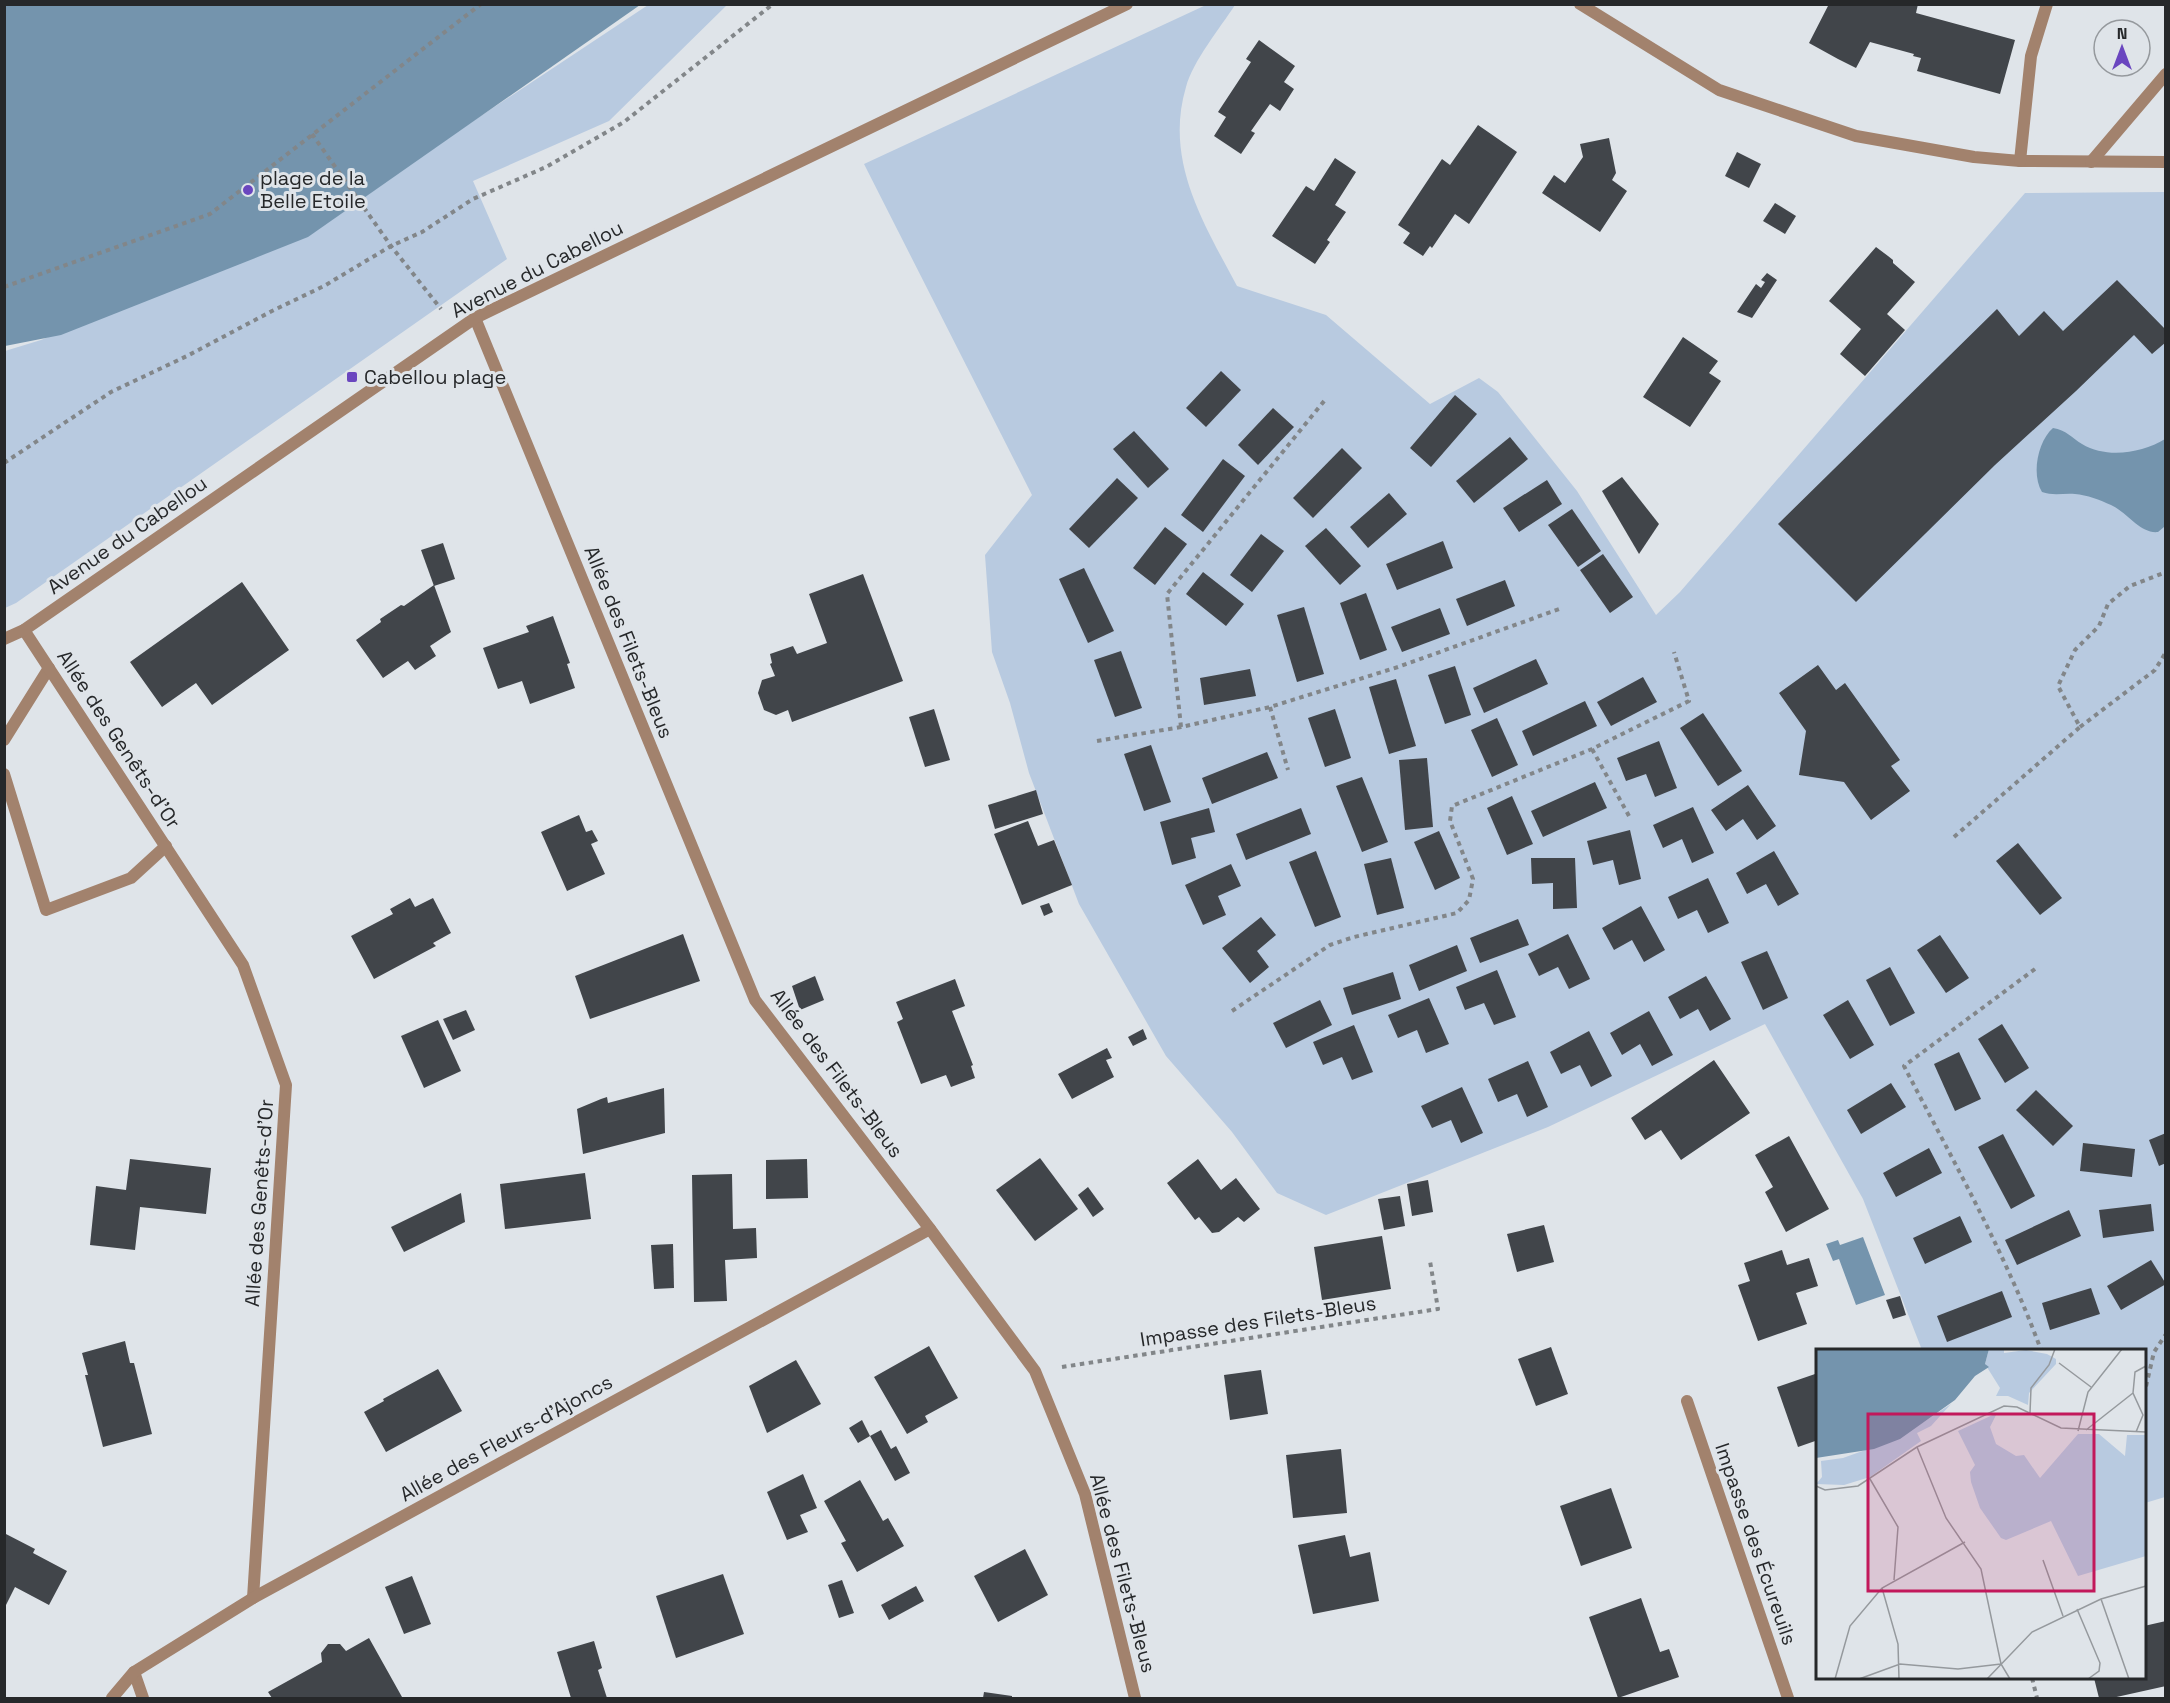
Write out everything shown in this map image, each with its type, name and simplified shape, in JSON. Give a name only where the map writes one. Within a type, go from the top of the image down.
[{"type":"street","name":"Avenue du Cabellou","points":[[4,639],[24,630],[475,318],[1127,4]]},
{"type":"street","points":[[1580,4],[1719,90],[1856,136],[1974,157],[2020,161],[2166,162]]},
{"type":"street","points":[[2020,161],[2031,56],[2047,4]]},
{"type":"street","points":[[2091,162],[2166,74]]},
{"type":"street","name":"Allée des Filets-Bleus","points":[[475,318],[755,1000],[1035,1371],[1085,1494],[1135,1698]]},
{"type":"street","name":"Allée des Genêts-d'Or","points":[[24,630],[243,965],[286,1085],[253,1598]]},
{"type":"street","points":[[4,740],[49,668]]},
{"type":"street","points":[[4,774],[46,910],[131,878],[166,846]]},
{"type":"street","name":"Allée des Fleurs-d'Ajoncs","points":[[112,1698],[134,1672],[253,1598],[930,1229]]},
{"type":"street","name":"Impasse des Écureuils","points":[[1687,1401],[1788,1698]]},
{"type":"street","points":[[134,1672],[143,1698]]},
{"type":"path","points":[[4,287],[210,214],[481,4]]},
{"type":"path","points":[[4,463],[111,392],[324,286],[391,246],[422,232],[473,199],[546,167],[624,122],[773,4]]},
{"type":"path","points":[[312,134],[391,246],[458,330]]},
{"type":"path","points":[[1181,727],[1167,594],[1325,400]]},
{"type":"path","points":[[2080,727],[2058,686],[2075,650],[2099,626],[2108,604],[2130,586],[2166,572]]},
{"type":"path","points":[[1097,741],[1181,727],[1270,707],[1398,667],[1562,608]]},
{"type":"path","points":[[1232,1011],[1330,945],[1354,937],[1457,913],[1469,900],[1473,879],[1450,821],[1452,806],[1592,749],[1689,701],[1674,652]]},
{"type":"path","points":[[1954,837],[2080,727],[2155,670],[2166,652]]},
{"type":"path","points":[[1270,707],[1288,770]]},
{"type":"path","points":[[1592,749],[1629,816]]},
{"type":"path","points":[[2035,969],[1904,1066],[1989,1232],[2031,1322],[2041,1349]]},
{"type":"path","name":"Impasse des Filets-Bleus","points":[[1035,1371],[1438,1309],[1430,1261]]},
{"type":"path","points":[[2146,1390],[2154,1352],[2166,1334]]},
{"type":"path","points":[[2032,1679],[2037,1698]]},
{"type":"shaded area","points":[[5,4],[640,5],[308,237],[61,335],[5,346]]},
{"type":"shaded area","points":[[648,5],[727,5],[609,121],[473,181],[507,259],[16,603],[5,608],[5,351],[41,340],[297,234],[437,145]]},
{"type":"shaded area","points":[[1206,5],[1235,5],[1201,56],[1190,77],[1181,114],[1180,141],[1191,191],[1212,239],[1237,286],[1326,315],[1430,404],[1479,378],[1498,392],[1577,491],[1656,615],[1680,592],[2025,193],[2165,192],[2165,1497],[2146,1503],[2146,1349],[1922,1349],[1863,1199],[1765,1024],[1548,1127],[1326,1215],[1277,1193],[1232,1132],[1166,1056],[1079,904],[1029,773],[1010,703],[992,652],[985,555],[1032,495],[864,164]]},
{"type":"shaded area","points":[[2053,428],[2102,452],[2135,451],[2165,439],[2164,527],[2158,532],[2151,532],[2139,526],[2117,508],[2102,501],[2075,494],[2042,492],[2037,476],[2038,458],[2043,441]]},
{"type":"shaded area","points":[[1863,1237],[1885,1295],[1856,1305],[1839,1259],[1833,1261],[1826,1244],[1838,1240],[1840,1245]]},
{"type":"building","points":[[1829,4],[1918,4],[1916,13],[2015,40],[2000,94],[1917,71],[1921,58],[1870,42],[1856,68],[1838,59],[1809,43]]},
{"type":"building","points":[[1259,40],[1295,66],[1284,82],[1294,89],[1280,111],[1270,104],[1251,131],[1255,133],[1241,154],[1214,136],[1226,117],[1218,112],[1251,62],[1246,59]]},
{"type":"building","points":[[1478,125],[1517,152],[1469,224],[1455,214],[1432,248],[1430,246],[1423,256],[1403,243],[1410,233],[1398,225],[1442,159],[1450,165]]},
{"type":"building","points":[[1609,138],[1616,173],[1612,180],[1627,191],[1600,232],[1542,193],[1554,175],[1565,183],[1583,157],[1580,144]]},
{"type":"building","points":[[1737,152],[1761,164],[1749,188],[1725,176]]},
{"type":"building","points":[[1335,158],[1356,172],[1335,205],[1346,212],[1327,240],[1330,242],[1315,264],[1272,236],[1306,186],[1314,191]]},
{"type":"building","points":[[1775,203],[1796,216],[1785,234],[1763,221]]},
{"type":"building","points":[[1876,247],[1915,282],[1887,314],[1905,330],[1865,376],[1840,354],[1861,329],[1829,301]]},
{"type":"building","points":[[1767,273],[1777,280],[1752,318],[1737,312],[1756,284],[1761,288],[1765,282],[1761,280]]},
{"type":"building","points":[[2117,280],[2166,330],[2166,342],[2152,354],[2134,335],[1995,465],[1856,602],[1778,524],[1997,309],[2019,336],[2044,311],[2063,331]]},
{"type":"building","points":[[1683,337],[1718,361],[1709,373],[1721,381],[1690,427],[1643,397]]},
{"type":"building","points":[[1221,371],[1241,390],[1206,427],[1186,408]]},
{"type":"building","points":[[1455,395],[1477,414],[1431,467],[1410,448]]},
{"type":"building","points":[[1273,408],[1294,427],[1258,465],[1238,445]]},
{"type":"building","points":[[1134,431],[1169,469],[1148,488],[1113,449]]},
{"type":"building","points":[[1510,437],[1528,459],[1474,503],[1456,481]]},
{"type":"building","points":[[1342,448],[1362,468],[1313,518],[1293,498]]},
{"type":"building","points":[[1223,459],[1245,476],[1203,532],[1181,515]]},
{"type":"building","points":[[1622,477],[1659,524],[1639,554],[1602,491]]},
{"type":"building","points":[[1117,478],[1138,498],[1089,548],[1069,529]]},
{"type":"building","points":[[1547,480],[1562,504],[1519,532],[1503,508]]},
{"type":"building","points":[[1389,493],[1407,514],[1368,548],[1350,527]]},
{"type":"building","points":[[1572,509],[1601,551],[1578,567],[1548,525]]},
{"type":"building","points":[[1165,527],[1187,544],[1155,585],[1133,568]]},
{"type":"building","points":[[1326,528],[1361,566],[1340,585],[1305,546]]},
{"type":"building","points":[[1261,534],[1284,551],[1252,592],[1230,575]]},
{"type":"building","points":[[1443,541],[1453,568],[1397,590],[1386,564]]},
{"type":"building","points":[[443,543],[455,579],[434,586],[421,550]]},
{"type":"building","points":[[1603,554],[1633,597],[1610,613],[1580,570]]},
{"type":"building","points":[[1084,568],[1114,631],[1088,643],[1059,579]]},
{"type":"building","points":[[1203,572],[1244,604],[1226,626],[1186,594]]},
{"type":"building","points":[[863,574],[903,681],[792,722],[788,710],[776,715],[764,710],[758,693],[762,680],[775,676],[770,664],[772,663],[770,654],[793,646],[797,654],[827,643],[809,594]]},
{"type":"building","points":[[1505,580],[1515,606],[1467,626],[1456,599]]},
{"type":"building","points":[[242,582],[289,650],[212,705],[196,683],[162,707],[130,662]]},
{"type":"building","points":[[434,585],[451,632],[430,646],[436,656],[415,670],[408,661],[383,678],[356,640],[381,622],[380,619]]},
{"type":"building","points":[[1366,593],[1387,650],[1360,660],[1340,603]]},
{"type":"building","points":[[1304,607],[1324,674],[1297,682],[1277,615]]},
{"type":"building","points":[[1440,608],[1450,634],[1402,652],[1391,627]]},
{"type":"building","points":[[553,616],[570,663],[567,664],[575,688],[530,704],[522,681],[498,689],[483,648],[529,632],[526,626]]},
{"type":"building","points":[[1121,651],[1142,708],[1115,717],[1094,660]]},
{"type":"building","points":[[1536,659],[1548,684],[1484,713],[1473,688]]},
{"type":"building","points":[[1818,665],[1836,690],[1845,683],[1900,760],[1891,766],[1910,791],[1871,820],[1844,782],[1799,775],[1806,731],[1779,693]]},
{"type":"building","points":[[1455,666],[1471,715],[1445,724],[1428,675]]},
{"type":"building","points":[[1250,669],[1256,696],[1204,705],[1200,678]]},
{"type":"building","points":[[1643,677],[1657,702],[1611,726],[1597,702]]},
{"type":"building","points":[[1396,679],[1416,746],[1389,754],[1369,687]]},
{"type":"building","points":[[1585,701],[1597,726],[1533,756],[1522,731]]},
{"type":"building","points":[[934,709],[950,760],[925,767],[909,717]]},
{"type":"building","points":[[1335,709],[1351,758],[1325,767],[1308,718]]},
{"type":"building","points":[[1703,713],[1742,771],[1718,786],[1680,728]]},
{"type":"building","points":[[1497,718],[1518,765],[1492,777],[1471,730]]},
{"type":"building","points":[[1659,741],[1677,788],[1655,797],[1646,774],[1626,781],[1617,758]]},
{"type":"building","points":[[1151,745],[1171,802],[1144,811],[1124,754]]},
{"type":"building","points":[[1267,752],[1278,778],[1212,804],[1202,778]]},
{"type":"building","points":[[1427,758],[1433,827],[1405,830],[1399,760]]},
{"type":"building","points":[[1362,777],[1388,842],[1362,852],[1336,786]]},
{"type":"building","points":[[1595,782],[1607,808],[1543,837],[1531,811]]},
{"type":"building","points":[[1748,785],[1776,826],[1757,840],[1743,819],[1726,831],[1711,810]]},
{"type":"building","points":[[1036,790],[1043,814],[995,829],[988,805]]},
{"type":"building","points":[[1512,796],[1533,844],[1507,855],[1487,808]]},
{"type":"building","points":[[1693,807],[1714,853],[1692,863],[1682,839],[1663,848],[1653,825]]},
{"type":"building","points":[[1209,808],[1215,832],[1191,838],[1196,858],[1172,865],[1160,822]]},
{"type":"building","points":[[1301,808],[1311,834],[1246,860],[1236,834]]},
{"type":"building","points":[[579,815],[586,832],[592,830],[598,841],[591,844],[605,874],[567,891],[541,832]]},
{"type":"building","points":[[1028,821],[1038,846],[1054,840],[1072,885],[1022,905],[994,834]]},
{"type":"building","points":[[1630,830],[1641,879],[1619,885],[1613,860],[1593,865],[1587,841]]},
{"type":"building","points":[[1439,831],[1460,878],[1435,890],[1414,842]]},
{"type":"building","points":[[2018,843],[2062,898],[2040,915],[1996,861]]},
{"type":"building","points":[[1316,851],[1341,917],[1315,927],[1289,862]]},
{"type":"building","points":[[1774,851],[1799,894],[1778,906],[1766,884],[1747,894],[1736,873]]},
{"type":"building","points":[[1391,858],[1404,908],[1377,915],[1364,864]]},
{"type":"building","points":[[1531,858],[1575,858],[1577,908],[1553,909],[1553,883],[1532,884]]},
{"type":"building","points":[[1231,864],[1241,886],[1218,896],[1226,915],[1203,925],[1185,885]]},
{"type":"building","points":[[1708,878],[1729,923],[1708,933],[1697,910],[1678,919],[1668,897]]},
{"type":"building","points":[[410,898],[415,907],[433,898],[451,933],[433,943],[436,946],[374,979],[351,936],[393,914],[390,909]]},
{"type":"building","points":[[1049,903],[1053,912],[1044,916],[1040,906]]},
{"type":"building","points":[[1641,906],[1665,950],[1644,962],[1632,940],[1614,950],[1602,928]]},
{"type":"building","points":[[1261,917],[1276,935],[1257,951],[1269,967],[1250,983],[1222,948]]},
{"type":"building","points":[[1518,919],[1529,945],[1480,963],[1470,938]]},
{"type":"building","points":[[683,934],[700,981],[590,1019],[575,976]]},
{"type":"building","points":[[1568,934],[1590,979],[1569,989],[1558,967],[1539,976],[1528,954]]},
{"type":"building","points":[[1940,935],[1969,978],[1946,993],[1917,950]]},
{"type":"building","points":[[1457,945],[1467,971],[1419,991],[1409,965]]},
{"type":"building","points":[[1767,951],[1788,998],[1763,1010],[1741,962]]},
{"type":"building","points":[[1890,967],[1915,1013],[1890,1026],[1866,980]]},
{"type":"building","points":[[1497,970],[1516,1017],[1494,1025],[1484,1003],[1465,1010],[1456,987]]},
{"type":"building","points":[[1393,972],[1401,999],[1352,1015],[1343,988]]},
{"type":"building","points":[[815,976],[824,1000],[800,1010],[792,986]]},
{"type":"building","points":[[1706,976],[1731,1019],[1710,1031],[1698,1009],[1680,1019],[1668,997]]},
{"type":"building","points":[[955,979],[965,1006],[952,1011],[973,1065],[971,1066],[975,1078],[951,1087],[946,1075],[921,1084],[897,1022],[903,1019],[896,1002]]},
{"type":"building","points":[[1429,998],[1449,1044],[1426,1053],[1417,1030],[1398,1038],[1388,1015]]},
{"type":"building","points":[[1320,1000],[1332,1025],[1286,1048],[1273,1023]]},
{"type":"building","points":[[1848,1000],[1874,1045],[1850,1059],[1823,1015]]},
{"type":"building","points":[[466,1010],[475,1030],[453,1040],[443,1019]]},
{"type":"building","points":[[1649,1011],[1673,1055],[1652,1066],[1640,1044],[1622,1055],[1610,1033]]},
{"type":"building","points":[[438,1020],[461,1071],[424,1088],[401,1036]]},
{"type":"building","points":[[2002,1024],[2029,1068],[2005,1083],[1978,1039]]},
{"type":"building","points":[[1354,1025],[1373,1072],[1352,1080],[1342,1057],[1323,1065],[1313,1042]]},
{"type":"building","points":[[1143,1029],[1147,1039],[1133,1046],[1128,1037]]},
{"type":"building","points":[[1589,1031],[1612,1076],[1591,1087],[1580,1065],[1561,1074],[1550,1052]]},
{"type":"building","points":[[1107,1048],[1112,1058],[1106,1060],[1114,1077],[1072,1099],[1058,1074]]},
{"type":"building","points":[[1959,1052],[1981,1099],[1955,1111],[1934,1064]]},
{"type":"building","points":[[1714,1060],[1750,1113],[1681,1160],[1661,1130],[1645,1140],[1631,1118]]},
{"type":"building","points":[[1528,1061],[1548,1107],[1527,1117],[1517,1094],[1498,1102],[1488,1079]]},
{"type":"building","points":[[1891,1083],[1906,1107],[1861,1134],[1847,1110]]},
{"type":"building","points":[[1462,1087],[1483,1133],[1461,1143],[1451,1120],[1432,1128],[1421,1106]]},
{"type":"building","points":[[664,1088],[665,1133],[583,1154],[577,1109],[607,1097],[608,1103]]},
{"type":"building","points":[[2036,1090],[2073,1126],[2053,1146],[2016,1110]]},
{"type":"building","points":[[2166,1133],[2166,1163],[2159,1166],[2149,1140]]},
{"type":"building","points":[[2003,1134],[2035,1196],[2011,1209],[1978,1147]]},
{"type":"building","points":[[1789,1136],[1829,1209],[1786,1232],[1765,1192],[1773,1187],[1755,1155]]},
{"type":"building","points":[[2083,1143],[2135,1149],[2132,1177],[2080,1171]]},
{"type":"building","points":[[1929,1148],[1942,1173],[1896,1197],[1883,1173]]},
{"type":"building","points":[[1040,1158],[1078,1209],[1035,1241],[996,1190]]},
{"type":"building","points":[[130,1159],[211,1168],[206,1214],[140,1207],[135,1250],[90,1245],[96,1186],[126,1190]]},
{"type":"building","points":[[807,1159],[808,1198],[766,1199],[766,1160]]},
{"type":"building","points":[[1198,1159],[1221,1190],[1236,1178],[1260,1209],[1244,1222],[1238,1217],[1219,1232],[1212,1233],[1199,1217],[1195,1220],[1167,1183]]},
{"type":"building","points":[[585,1173],[591,1219],[505,1229],[500,1184]]},
{"type":"building","points":[[732,1174],[733,1229],[756,1228],[757,1258],[725,1260],[727,1301],[694,1302],[692,1175]]},
{"type":"building","points":[[1428,1180],[1433,1212],[1412,1216],[1407,1184]]},
{"type":"building","points":[[1088,1187],[1104,1209],[1093,1217],[1078,1195]]},
{"type":"building","points":[[461,1193],[465,1222],[404,1252],[391,1227]]},
{"type":"building","points":[[1400,1196],[1405,1226],[1384,1230],[1378,1199]]},
{"type":"building","points":[[2151,1204],[2154,1231],[2103,1238],[2099,1210]]},
{"type":"building","points":[[2069,1210],[2081,1236],[2017,1265],[2005,1240]]},
{"type":"building","points":[[1960,1216],[1972,1242],[1925,1264],[1913,1238]]},
{"type":"building","points":[[1544,1225],[1554,1262],[1517,1272],[1507,1234]]},
{"type":"building","points":[[1382,1236],[1391,1289],[1322,1300],[1314,1247]]},
{"type":"building","points":[[673,1244],[674,1288],[654,1289],[651,1245]]},
{"type":"building","points":[[1782,1250],[1787,1265],[1809,1258],[1818,1286],[1796,1293],[1807,1324],[1758,1341],[1738,1285],[1750,1281],[1744,1263]]},
{"type":"building","points":[[2151,1260],[2166,1284],[2121,1310],[2107,1286]]},
{"type":"building","points":[[2091,1288],[2100,1314],[2050,1330],[2042,1303]]},
{"type":"building","points":[[2002,1291],[2012,1317],[1947,1342],[1937,1316]]},
{"type":"building","points":[[1900,1296],[1906,1315],[1893,1319],[1886,1300]]},
{"type":"building","points":[[125,1341],[130,1363],[134,1363],[152,1434],[103,1447],[85,1375],[88,1375],[82,1353]]},
{"type":"building","points":[[929,1346],[958,1398],[925,1416],[928,1422],[907,1434],[874,1377]]},
{"type":"building","points":[[1551,1347],[1568,1394],[1536,1406],[1518,1359]]},
{"type":"building","points":[[796,1360],[821,1404],[767,1433],[749,1386]]},
{"type":"building","points":[[438,1369],[462,1411],[386,1452],[364,1412]]},
{"type":"building","points":[[1261,1370],[1268,1414],[1230,1420],[1224,1375]]},
{"type":"building","points":[[1816,1374],[1816,1441],[1798,1447],[1777,1387]]},
{"type":"building","points":[[862,1420],[870,1436],[858,1443],[849,1428]]},
{"type":"building","points":[[881,1430],[891,1449],[896,1446],[910,1473],[895,1481],[870,1436]]},
{"type":"building","points":[[1341,1449],[1347,1513],[1293,1518],[1286,1455]]},
{"type":"building","points":[[803,1474],[817,1508],[800,1515],[808,1532],[787,1540],[767,1492]]},
{"type":"building","points":[[860,1480],[883,1521],[888,1518],[904,1546],[857,1572],[841,1543],[846,1541],[824,1501]]},
{"type":"building","points":[[1611,1488],[1632,1548],[1581,1566],[1560,1506]]},
{"type":"building","points":[[4,1533],[35,1549],[33,1553],[67,1571],[49,1605],[15,1587],[4,1609]]},
{"type":"building","points":[[1345,1535],[1350,1557],[1370,1552],[1379,1601],[1313,1614],[1298,1545]]},
{"type":"building","points":[[1025,1549],[1048,1595],[998,1622],[974,1576]]},
{"type":"building","points":[[723,1574],[744,1634],[676,1658],[656,1596]]},
{"type":"building","points":[[412,1576],[431,1624],[404,1634],[385,1587]]},
{"type":"building","points":[[842,1580],[854,1613],[839,1618],[828,1585]]},
{"type":"building","points":[[916,1586],[924,1601],[889,1620],[881,1605]]},
{"type":"building","points":[[1641,1598],[1660,1652],[1669,1649],[1679,1677],[1618,1698],[1589,1617]]},
{"type":"building","points":[[2166,1621],[2166,1686],[2112,1698],[2099,1698],[2094,1679],[2146,1679],[2146,1626]]},
{"type":"building","points":[[369,1638],[402,1697],[272,1698],[268,1692],[322,1662],[321,1653],[328,1644],[340,1644],[346,1651]]},
{"type":"building","points":[[594,1641],[602,1668],[598,1670],[607,1698],[571,1698],[557,1652]]},
{"type":"building","points":[[984,1692],[1012,1696],[1012,1698],[983,1698]]},
{"type":"place","name":"plage de la Belle Etoile","points":[[248,190]]},
{"type":"place","name":"Cabellou plage","points":[[352,377]]}]
